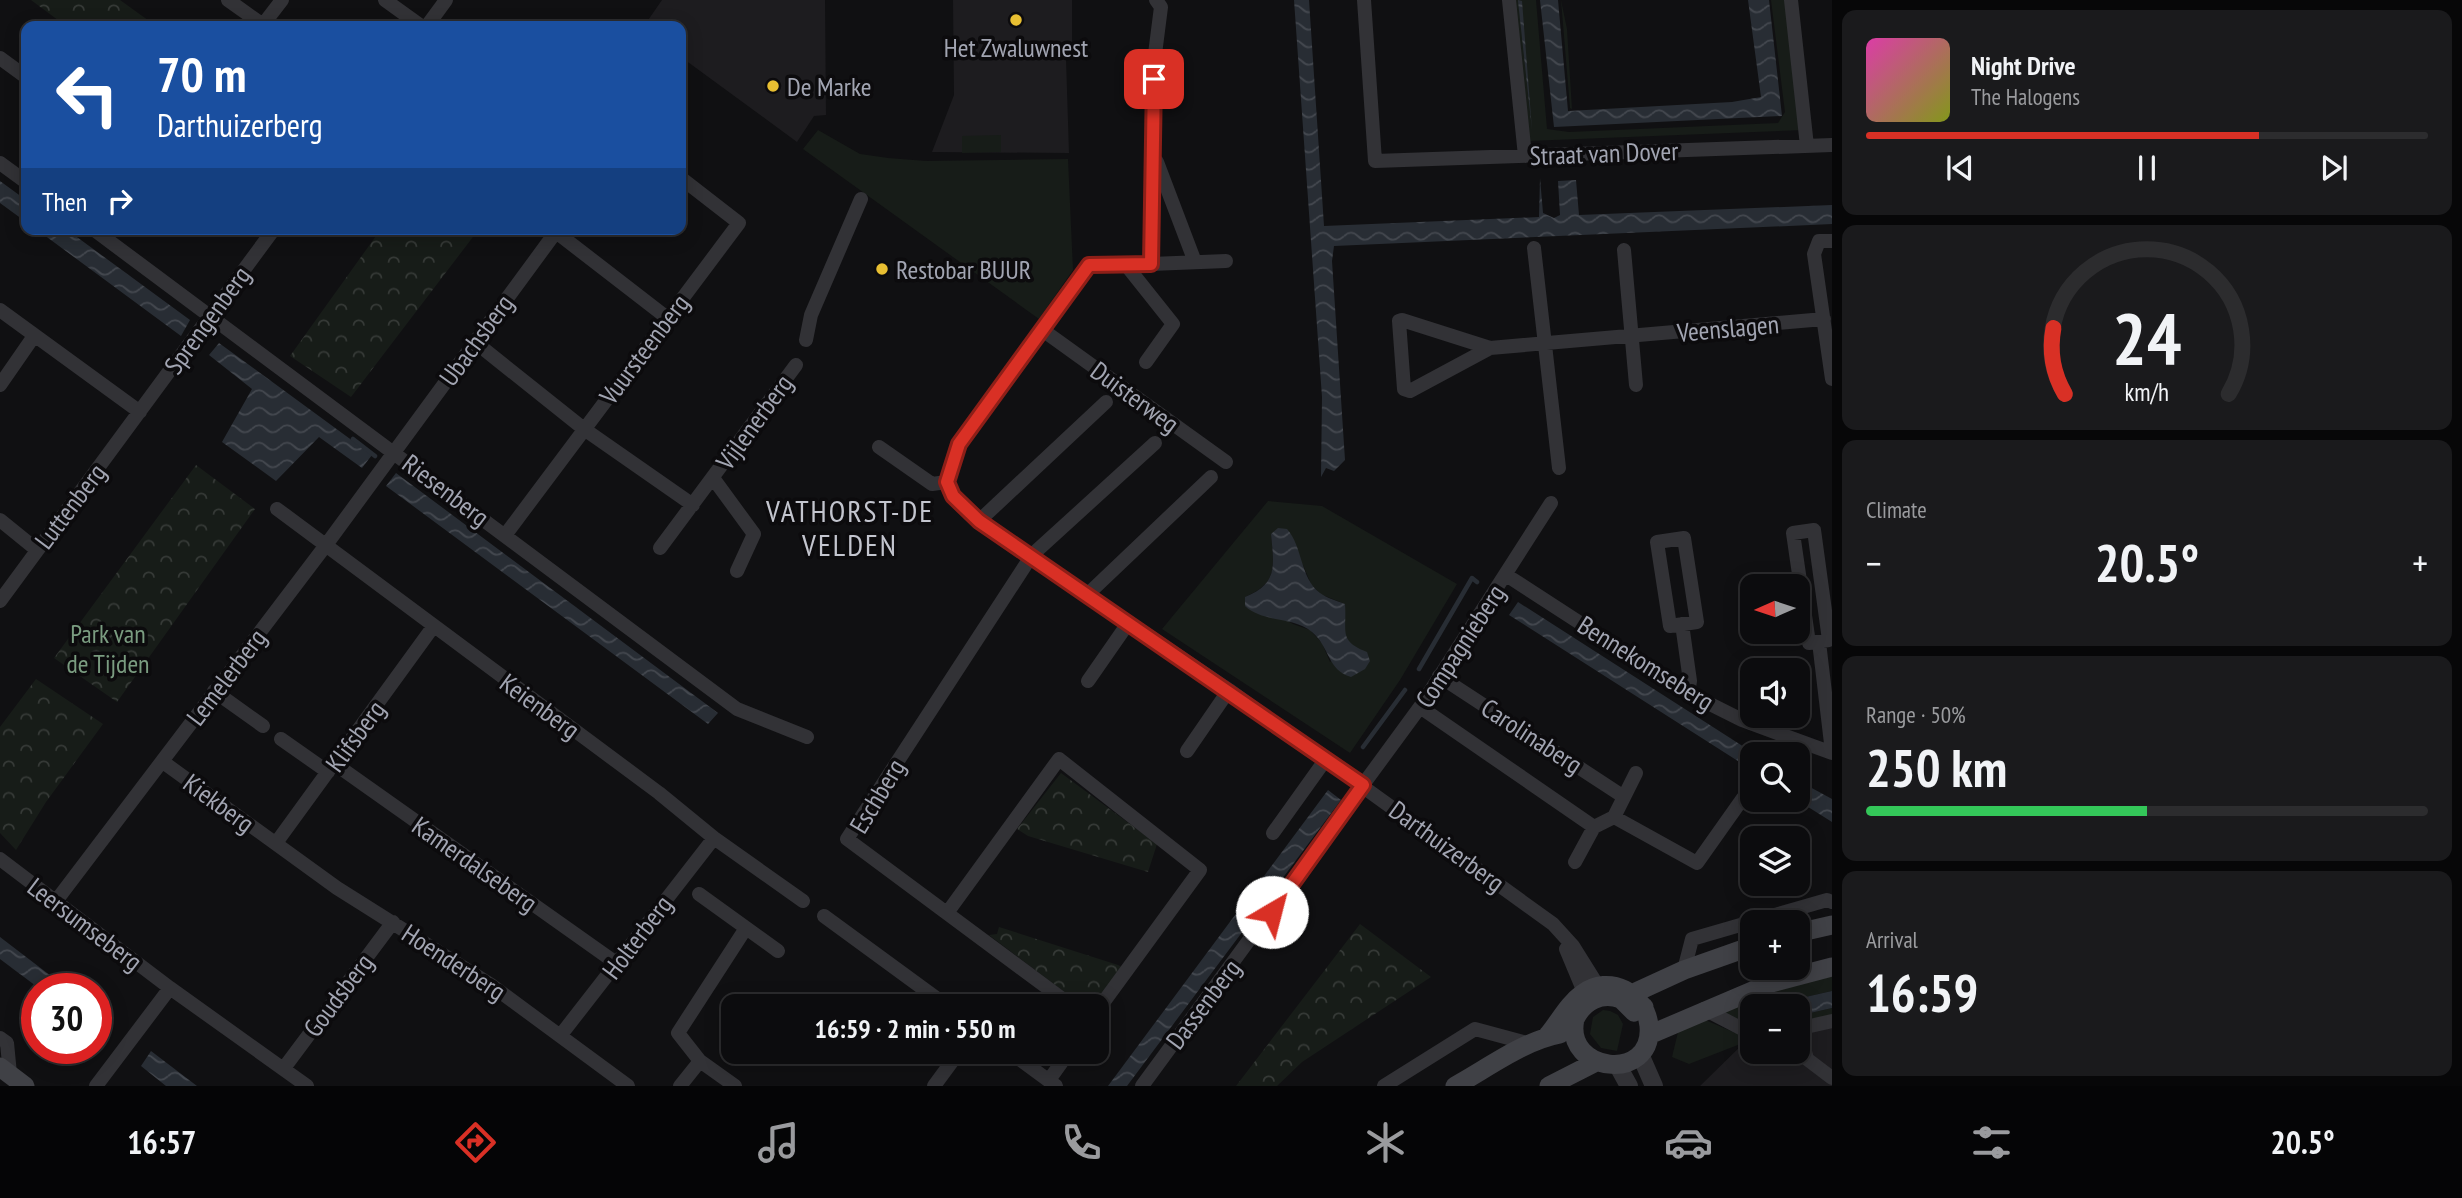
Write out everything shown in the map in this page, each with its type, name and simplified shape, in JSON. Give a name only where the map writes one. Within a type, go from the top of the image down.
[{"type":"main road","points":[[1810,930],[1832,925]]},
{"type":"main road","points":[[1633,1003],[1684,970],[1740,950]]},
{"type":"main road","points":[[1631,1060],[1649,1035],[1704,1009],[1771,983],[1832,967]]},
{"type":"main road","points":[[1455,1086],[1569,1020],[1590,994],[1616,986],[1633,1003],[1649,1035]]},
{"type":"main road","points":[[1631,1060],[1638,1028],[1633,1003]]},
{"type":"main road","points":[[1569,1020],[1578,1043],[1596,1062]]},
{"type":"main road","points":[[1549,1086],[1596,1062],[1631,1060]]},
{"type":"street","points":[[228,0],[256,21]]},
{"type":"street","points":[[267,21],[282,0]]},
{"type":"street","points":[[385,0],[416,21]]},
{"type":"street","points":[[428,21],[446,0]]},
{"type":"street","name":"Straat van Dover","points":[[1364,0],[1375,162],[1832,145]]},
{"type":"street","points":[[1509,0],[1525,156]]},
{"type":"street","points":[[1791,0],[1807,146]]},
{"type":"street","points":[[1151,264],[1155,54],[1161,2]]},
{"type":"street","points":[[0,58],[21,73]]},
{"type":"street","points":[[1154,155],[1195,262]]},
{"type":"street","points":[[0,163],[21,178]]},
{"type":"street","name":"Vuursteenberg","points":[[506,534],[739,223],[686,182]]},
{"type":"street","points":[[806,340],[811,315],[861,199]]},
{"type":"street","name":"Riesenberg","points":[[112,235],[210,315],[737,709],[807,737]]},
{"type":"street","name":"Sprengenberg","points":[[140,412],[270,235]]},
{"type":"street","name":"Ubachsberg","points":[[394,451],[554,235]]},
{"type":"street","points":[[562,235],[666,317]]},
{"type":"street","points":[[1832,241],[1819,241],[1814,254],[1832,379]]},
{"type":"street","points":[[1534,248],[1559,468]]},
{"type":"street","points":[[1624,250],[1636,385]]},
{"type":"street","points":[[879,447],[932,484],[947,482],[959,444],[1044,331],[1089,265],[1226,261]]},
{"type":"street","points":[[1126,265],[1173,324],[1146,362]]},
{"type":"street","points":[[0,310],[140,412]]},
{"type":"street","name":"Veenslagen","points":[[1490,348],[1410,391],[1404,390],[1399,321],[1490,348],[1824,319]]},
{"type":"street","name":"Duisterweg","points":[[1044,331],[1226,462]]},
{"type":"street","points":[[0,384],[34,336]]},
{"type":"street","points":[[475,342],[584,429],[693,505]]},
{"type":"street","name":"Vijlenerberg","points":[[660,548],[796,365]]},
{"type":"street","points":[[979,521],[1106,402]]},
{"type":"street","name":"Luttenberg","points":[[0,601],[140,412]]},
{"type":"street","points":[[1032,555],[1155,443]]},
{"type":"street","name":"Lemelerberg","points":[[56,901],[394,451]]},
{"type":"street","points":[[1088,594],[1211,477]]},
{"type":"street","name":"Vijlenerberg","points":[[713,478],[754,534],[737,571]]},
{"type":"street","name":"Darthuizerberg","points":[[947,482],[953,496],[979,521],[1229,690],[1553,923],[1573,946],[1590,994]]},
{"type":"street","name":"Compagnieberg","points":[[1363,785],[1420,707],[1551,503]]},
{"type":"street","name":"Keienberg","points":[[277,509],[659,793],[714,838],[803,901]]},
{"type":"street","points":[[0,520],[37,550]]},
{"type":"street","points":[[1814,530],[1829,640],[1819,642],[1809,643],[1793,533],[1814,530]]},
{"type":"street","points":[[1684,538],[1697,622],[1682,624],[1670,626],[1657,542],[1684,538]]},
{"type":"street","name":"Eschberg","points":[[1032,555],[848,839],[1056,994]]},
{"type":"street","name":"Bennekomseberg","points":[[1506,575],[1688,693],[1742,720],[1832,753]]},
{"type":"street","points":[[1088,681],[1129,622]]},
{"type":"street","points":[[1682,624],[1690,681],[1688,693]]},
{"type":"street","name":"Klifsberg","points":[[275,843],[433,627]]},
{"type":"street","points":[[1819,642],[1832,753]]},
{"type":"street","name":"Carolinaberg","points":[[1439,676],[1624,797]]},
{"type":"street","points":[[1187,751],[1229,690]]},
{"type":"street","points":[[214,691],[263,726]]},
{"type":"street","name":"Carolinaberg","points":[[1420,707],[1594,827]]},
{"type":"street","name":"Kamerdalseberg","points":[[281,739],[331,768],[616,963]]},
{"type":"street","points":[[947,913],[1059,759],[1200,870],[1109,995]]},
{"type":"street","points":[[1273,833],[1326,759]]},
{"type":"street","name":"Kiekberg","points":[[163,762],[275,843]]},
{"type":"street","points":[[1576,862],[1594,827],[1614,817],[1636,773]]},
{"type":"street","name":"Dassenberg","points":[[1142,1086],[1363,785]]},
{"type":"street","points":[[1614,817],[1697,863],[1740,802]]},
{"type":"street","name":"Holterberg","points":[[560,1036],[714,838]]},
{"type":"street","name":"Hoenderberg","points":[[275,843],[337,888],[491,985],[628,1086]]},
{"type":"street","name":"Leersumseberg","points":[[0,859],[170,988],[307,1086]]},
{"type":"street","points":[[699,894],[778,951]]},
{"type":"street","points":[[1684,970],[1692,939],[1782,911],[1827,900],[1832,902]]},
{"type":"street","points":[[824,916],[931,994]]},
{"type":"street","name":"Goudsberg","points":[[284,1068],[393,922]]},
{"type":"street","points":[[735,1086],[700,1061],[678,1033],[747,928]]},
{"type":"street","points":[[96,1086],[170,988]]},
{"type":"street","points":[[1704,1009],[1740,1028]]},
{"type":"street","points":[[1810,1026],[1832,1021]]},
{"type":"street","points":[[1384,1086],[1475,1029],[1539,1039]]},
{"type":"street","points":[[0,1038],[7,1043],[12,1076]]},
{"type":"street","points":[[1629,1086],[1631,1060]]},
{"type":"street","points":[[1631,1060],[1644,1086]]},
{"type":"street","points":[[1631,1060],[1654,1086]]},
{"type":"street","points":[[680,1086],[700,1061]]},
{"type":"street","points":[[1810,1061],[1832,1078]]},
{"type":"street","points":[[934,1086],[950,1064]]},
{"type":"street","points":[[1026,1064],[1052,1083],[1062,1064]]},
{"type":"shaded area","name":"De Marke","points":[[662,0],[825,0],[826,115],[814,116],[797,142],[686,61],[686,21],[647,21]]},
{"type":"shaded area","points":[[953,0],[1072,0],[1072,59],[1066,59],[1069,153],[932,152],[954,95]]},
{"type":"shaded area","points":[[1832,1018],[1832,1086],[1700,1086],[1740,1047],[1740,1064],[1810,1064],[1810,1024]]},
{"type":"green space","points":[[31,0],[120,0],[149,21],[59,21]]},
{"type":"green space","points":[[1513,0],[1536,0],[1547,129],[1569,132],[1778,123],[1785,112],[1771,0],[1787,0],[1803,130],[1528,141]]},
{"type":"green space","points":[[1561,0],[1567,29],[1572,109],[1570,108]]},
{"type":"green space","points":[[818,130],[860,154],[888,158],[926,161],[1068,159],[1073,270],[1039,319],[803,149]]},
{"type":"green space","points":[[1001,135],[1001,152],[962,153],[962,136]]},
{"type":"green space","points":[[377,235],[474,235],[351,397],[290,356]]},
{"type":"green space","name":"Park van de Tijden","points":[[196,465],[255,509],[117,702],[54,658]]},
{"type":"green space","points":[[1268,501],[1322,506],[1457,584],[1400,680],[1350,753],[1162,629]],"holes":[[[1271,534],[1303,565],[1311,584],[1320,594],[1345,604],[1345,638],[1350,646],[1330,662],[1322,643],[1310,630],[1293,624],[1245,597],[1263,586],[1272,573]]]},
{"type":"green space","name":"Park van de Tijden","points":[[36,679],[103,724],[46,802],[16,850],[0,833],[0,727]]},
{"type":"green space","points":[[1061,773],[1157,844],[1148,872],[1028,836],[1017,829]]},
{"type":"green space","points":[[1360,924],[1431,977],[1302,1062],[1277,1086],[1236,1086]]},
{"type":"green space","points":[[999,927],[1124,968],[1103,994],[1067,994],[989,935],[997,934]]},
{"type":"green space","points":[[1832,970],[1832,991],[1810,996],[1749,994],[1797,980],[1810,980],[1810,976]]},
{"type":"green space","points":[[1740,998],[1740,1022],[1723,1014]]},
{"type":"green space","points":[[1832,1008],[1832,1018],[1810,1023],[1810,1013]]},
{"type":"green space","points":[[1603,1010],[1618,1015],[1623,1024],[1617,1051],[1601,1048],[1590,1034],[1593,1017]]},
{"type":"green space","points":[[1703,1019],[1740,1035],[1740,1044],[1689,1064],[1672,1057],[1678,1032]]},
{"type":"water","points":[[1294,0],[1309,0],[1324,226],[1539,217],[1540,178],[1543,213],[1554,218],[1560,215],[1558,181],[1576,180],[1579,215],[1832,205],[1832,224],[1334,246],[1332,261],[1345,460],[1334,471],[1326,468],[1321,477],[1322,397]]},
{"type":"water","points":[[1540,0],[1558,0],[1568,111],[1732,102],[1761,97],[1748,0],[1769,0],[1782,116],[1554,127]]},
{"type":"water","points":[[1518,1],[1522,1],[1532,130]]},
{"type":"water","points":[[0,181],[21,196],[21,218],[0,203]]},
{"type":"water","points":[[44,235],[74,235],[190,320],[181,336]]},
{"type":"water","points":[[219,343],[372,455],[362,468],[319,437],[276,481],[222,442],[252,389],[209,355]]},
{"type":"water","points":[[396,473],[718,713],[708,724],[386,486]]},
{"type":"water","points":[[1278,528],[1287,529],[1292,536],[1313,587],[1323,595],[1345,604],[1345,629],[1348,639],[1367,652],[1370,661],[1365,669],[1351,677],[1337,669],[1318,638],[1305,627],[1261,615],[1245,606],[1245,597],[1263,586],[1272,573],[1271,534]]},
{"type":"water","points":[[1518,602],[1740,744],[1740,762],[1509,615]]},
{"type":"water","points":[[1810,787],[1832,799],[1832,822],[1810,808]]},
{"type":"water","points":[[1328,790],[1341,800],[1127,1086],[1108,1086]]},
{"type":"water","points":[[0,937],[47,973],[21,975],[0,959]]},
{"type":"water","points":[[1832,991],[1832,1008],[1810,1013],[1810,996]]},
{"type":"water","points":[[151,1051],[197,1086],[166,1086],[141,1066]]},
{"type":"waterway","points":[[353,439],[375,456]]},
{"type":"waterway","points":[[1419,669],[1472,578],[1477,582]]},
{"type":"waterway","points":[[1363,747],[1405,690]]},
{"type":"place","name":"Het Zwaluwnest","points":[[1016,20]]},
{"type":"place","name":"De Marke","points":[[773,86]]},
{"type":"place","name":"Restobar BUUR","points":[[882,269]]},
{"type":"district","name":"VATHORST-DE VELDEN","points":[[850,527]]},
{"type":"route","points":[[1154,79],[1151,264],[1089,265],[1044,331],[959,444],[947,482],[953,496],[979,521],[1363,785],[1272,912]]}]
